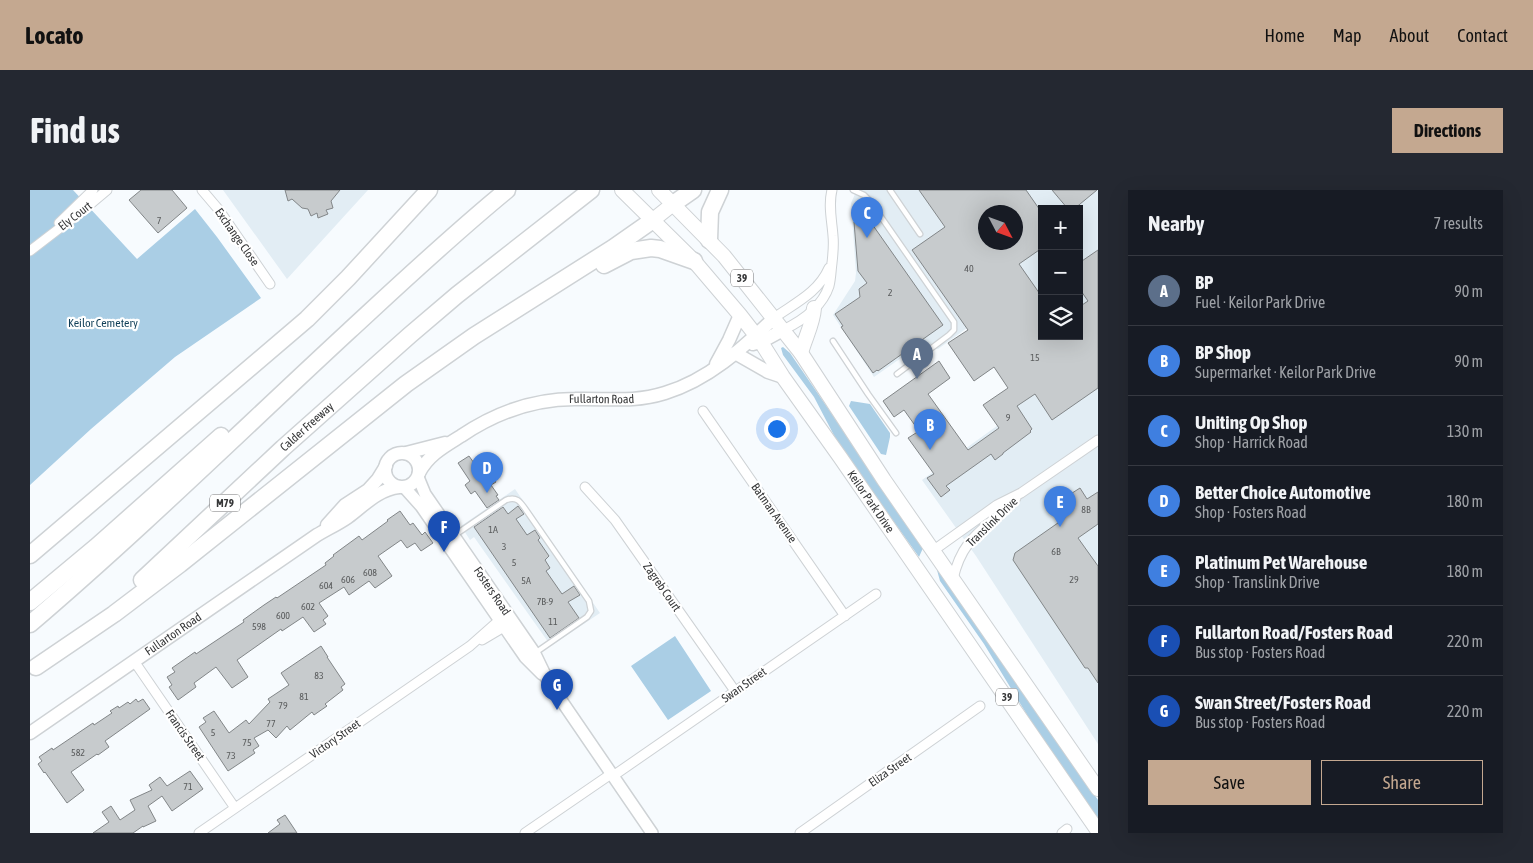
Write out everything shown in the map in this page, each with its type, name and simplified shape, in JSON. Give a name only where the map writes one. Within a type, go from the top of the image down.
[{"type":"highway","points":[[30,555],[307,319],[354,272],[429,190]]},
{"type":"highway","points":[[30,602],[149,501],[397,277],[507,190]]},
{"type":"highway","name":"Calder Freeway","points":[[33,670],[149,575],[283,448],[417,329],[457,295],[591,190]]},
{"type":"highway","points":[[673,204],[693,190]]},
{"type":"highway","points":[[709,240],[710,212],[720,190]]},
{"type":"highway","points":[[33,670],[114,614],[406,384],[474,336],[613,248],[653,220]]},
{"type":"highway","points":[[30,624],[143,524],[466,223]]},
{"type":"highway","points":[[524,304],[632,251],[650,248],[660,249],[694,261]]},
{"type":"main road","name":"Keilor Park Drive","points":[[659,190],[736,270],[801,353],[884,480],[1098,789]]},
{"type":"main road","name":"Keilor Park Drive","points":[[626,194],[694,261],[740,315],[755,341],[783,377],[914,564],[1098,831]]},
{"type":"main road","points":[[653,220],[673,204]]},
{"type":"main road","points":[[801,353],[813,320],[814,308]]},
{"type":"main road","points":[[714,369],[740,315]]},
{"type":"main road","name":"Fullarton Road","points":[[755,341],[774,318]]},
{"type":"main road","name":"Fullarton Road","points":[[418,475],[430,457],[482,422],[518,408],[541,402],[622,400],[649,397],[681,388],[714,369],[755,341],[783,330]]},
{"type":"main road","points":[[735,353],[768,372],[783,377]]},
{"type":"main road","name":"Fullarton Road","points":[[406,453],[450,442]]},
{"type":"main road","points":[[406,453],[417,463],[418,475],[412,484],[402,487],[390,482],[385,471],[386,466],[396,454],[406,453]]},
{"type":"main road","name":"Fullarton Road","points":[[317,535],[345,505],[368,490],[386,466]]},
{"type":"main road","name":"Fullarton Road","points":[[30,733],[317,535],[340,523],[382,492],[402,487]]},
{"type":"main road","points":[[914,564],[934,550]]},
{"type":"street","name":"Ely Court","points":[[42,241],[93,190]]},
{"type":"street","name":"Ely Court","points":[[30,251],[107,190]]},
{"type":"street","name":"Exchange Close","points":[[202,190],[270,284]]},
{"type":"street","points":[[783,330],[800,321],[814,308],[822,299],[829,286],[834,249],[830,207],[832,190]]},
{"type":"street","points":[[774,318],[793,307],[811,293],[826,274],[832,261]]},
{"type":"street","name":"Batman Avenue","points":[[702,411],[845,616]]},
{"type":"street","name":"Translink Drive","points":[[934,550],[996,505],[1021,492],[1098,440]]},
{"type":"street","name":"Fosters Road","points":[[418,475],[425,494],[450,538],[505,622],[525,657],[548,681]]},
{"type":"street","name":"Fosters Road","points":[[402,487],[450,538]]},
{"type":"street","name":"Zagreb Court","points":[[585,487],[615,520],[735,691]]},
{"type":"street","name":"Translink Drive","points":[[953,579],[959,559],[969,541],[981,529],[1003,513],[1021,492]]},
{"type":"street","name":"Swan Street","points":[[525,833],[876,594]]},
{"type":"street","name":"Fosters Road","points":[[505,622],[535,653],[548,681],[652,833]]},
{"type":"street","name":"Victory Street","points":[[199,833],[505,622]]},
{"type":"street","name":"Francis Street","points":[[134,661],[236,808]]},
{"type":"street","name":"Eliza Street","points":[[800,833],[980,706]]},
{"type":"lane","points":[[853,190],[864,195],[870,201],[954,322],[954,330],[949,335],[897,374]]},
{"type":"lane","points":[[890,190],[920,234]]},
{"type":"lane","points":[[833,341],[896,433]]},
{"type":"lane","points":[[450,538],[510,498],[518,500],[526,510],[589,601],[591,612],[587,617],[535,653]]},
{"type":"shaded area","points":[[223,190],[368,190],[287,279]]},
{"type":"shaded area","points":[[857,190],[1098,190],[1098,744],[976,556],[922,480],[1001,423],[1010,386],[967,328],[938,349],[921,344],[874,377],[833,315],[855,281],[851,203]]},
{"type":"shaded area","points":[[515,489],[600,613],[551,646],[474,537],[470,540],[461,526]]},
{"type":"green space","name":"Keilor Cemetery","points":[[30,190],[73,190],[137,259],[195,209],[261,298],[175,357],[91,429],[30,485]]},
{"type":"green space","points":[[783,347],[790,353],[922,545],[923,548],[919,557],[839,445],[814,397],[783,355],[781,348]]},
{"type":"green space","points":[[851,401],[870,404],[890,433],[886,455],[881,454],[849,406]]},
{"type":"green space","points":[[937,570],[1098,800],[1098,820],[1032,723],[984,644],[940,581]]},
{"type":"green space","points":[[675,636],[711,691],[668,720],[631,666]]},
{"type":"building","points":[[141,190],[172,190],[187,208],[158,233],[129,200]]},
{"type":"building","points":[[285,190],[340,190],[331,201],[333,208],[326,210],[328,214],[318,218],[317,213],[311,216],[308,209],[302,208],[292,199],[288,201]]},
{"type":"building","points":[[919,190],[1026,190],[1038,207],[1038,251],[1019,264],[1038,291],[1038,340],[1083,340],[1083,304],[1088,301],[1083,294],[1083,260],[1098,250],[1098,388],[1052,420],[1035,394],[1017,406],[1032,429],[1031,432],[995,460],[991,454],[946,486],[950,490],[941,497],[927,478],[934,474],[908,438],[919,431],[904,410],[894,417],[883,401],[939,361],[950,378],[928,394],[968,450],[999,428],[983,405],[1008,388],[994,367],[974,381],[948,343],[968,330],[912,250],[945,227]]},
{"type":"building","points":[[1052,190],[1097,190],[1079,205],[1065,205]]},
{"type":"building","points":[[865,214],[943,325],[873,373],[841,327],[843,326],[835,314],[860,297],[859,289],[867,283],[858,271],[854,222]]},
{"type":"building","points":[[469,456],[481,473],[487,469],[496,482],[491,485],[499,500],[487,508],[475,491],[471,494],[465,485],[470,481],[458,463]]},
{"type":"building","points":[[1080,488],[1087,499],[1098,492],[1098,524],[1078,538],[1098,566],[1098,683],[1088,668],[1085,668],[1013,560],[1015,553],[1065,518],[1055,504]]},
{"type":"building","points":[[518,506],[524,514],[516,519],[527,535],[535,530],[540,538],[538,540],[549,556],[545,560],[550,568],[546,571],[562,594],[574,586],[580,595],[568,602],[579,618],[550,638],[474,527],[503,507],[508,514]]},
{"type":"building","points":[[400,511],[410,525],[413,523],[422,535],[425,532],[433,543],[421,551],[415,543],[407,548],[401,540],[378,556],[392,576],[375,588],[369,581],[349,595],[344,587],[319,603],[328,616],[323,620],[326,624],[314,632],[303,617],[282,631],[281,629],[237,660],[248,677],[232,688],[216,667],[194,683],[196,687],[178,700],[169,687],[172,685],[167,677],[175,672],[172,668],[244,622],[243,620],[264,605],[326,565],[325,563],[333,555],[359,536],[362,540]]},
{"type":"building","points":[[321,646],[345,684],[341,687],[343,690],[325,704],[327,706],[314,715],[312,712],[290,730],[287,726],[276,738],[268,730],[254,738],[259,746],[253,750],[255,753],[228,771],[199,727],[206,722],[203,718],[214,711],[229,733],[246,720],[249,724],[270,702],[268,699],[289,685],[281,673]]},
{"type":"building","points":[[136,699],[138,702],[143,699],[150,709],[105,741],[109,747],[71,772],[84,790],[67,803],[38,764],[42,761],[39,757],[52,748],[53,750],[93,723],[94,725],[112,713],[110,711],[118,706],[119,708],[128,702],[130,704]]},
{"type":"building","points":[[190,771],[203,789],[172,811],[162,796],[148,806],[156,821],[143,826],[133,833],[93,833],[109,822],[102,812],[111,806],[120,820],[135,810],[130,800],[152,790],[149,785],[160,777],[167,786]]},
{"type":"building","points":[[285,815],[297,833],[268,833],[280,824],[277,820]]},
{"type":"place","name":"Uniting Op Shop","points":[[867,238]]},
{"type":"place","name":"BP","points":[[917,379]]},
{"type":"place","name":"BP Shop","points":[[930,450]]},
{"type":"place","name":"Better Choice Automotive","points":[[487,493]]},
{"type":"place","name":"Platinum Pet Warehouse","points":[[1060,527]]},
{"type":"place","name":"Fullarton Road/Fosters Road","points":[[444,552]]},
{"type":"place","name":"Swan Street/Fosters Road","points":[[557,710]]}]
